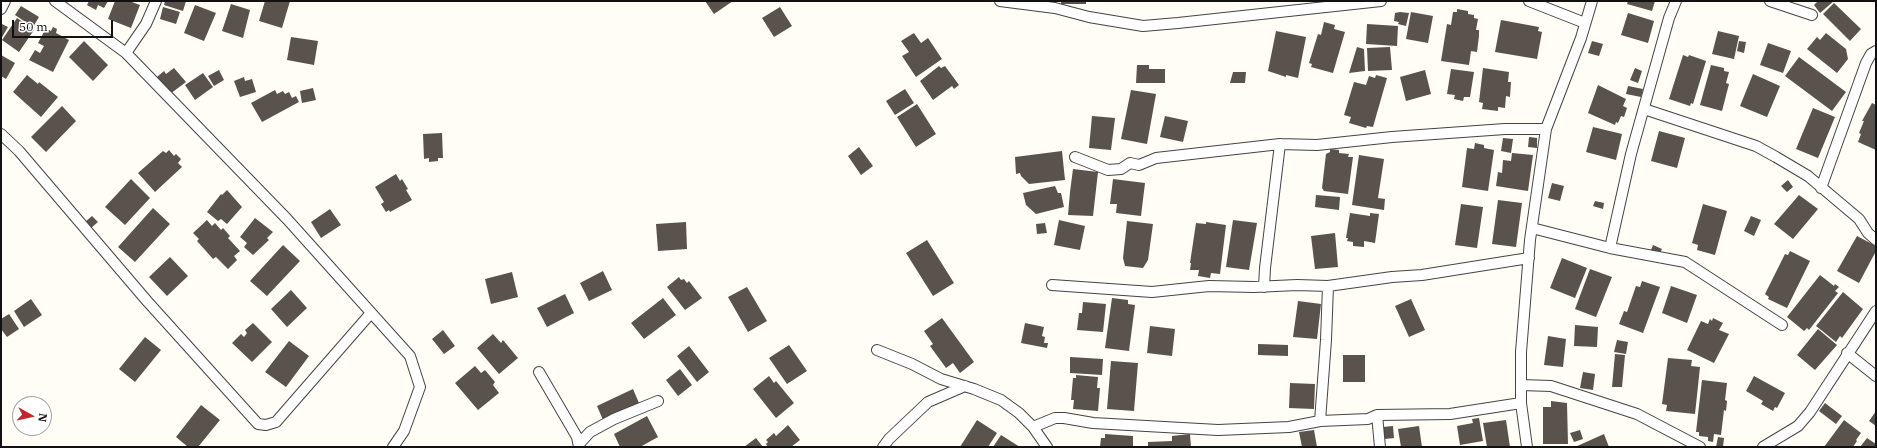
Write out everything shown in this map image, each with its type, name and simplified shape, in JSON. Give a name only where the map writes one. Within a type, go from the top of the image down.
[{"type":"street","points":[[1,9],[5,1]]},
{"type":"street","points":[[55,1],[126,53],[287,219],[410,356],[420,388],[404,431],[392,447]]},
{"type":"street","points":[[126,53],[146,24],[156,1]]},
{"type":"street","points":[[1000,1],[1055,8],[1089,17],[1143,26],[1381,1]]},
{"type":"street","points":[[1529,1],[1585,23]]},
{"type":"street","points":[[1527,447],[1521,403],[1521,352],[1532,228],[1546,129],[1592,1]]},
{"type":"street","points":[[1610,248],[1631,154],[1668,18],[1676,1]]},
{"type":"street","points":[[1770,1],[1812,15]]},
{"type":"street","points":[[1822,188],[1866,62],[1876,51]]},
{"type":"street","points":[[1644,109],[1756,146],[1808,176],[1859,219],[1868,233],[1876,240]]},
{"type":"street","points":[[1075,157],[1108,170],[1121,169],[1130,163],[1139,164],[1163,157],[1280,144],[1317,145],[1392,137],[1505,129],[1546,129]]},
{"type":"street","points":[[1,134],[19,151],[147,301],[258,424],[266,425],[276,422],[371,313]]},
{"type":"street","points":[[1264,287],[1280,144]]},
{"type":"street","points":[[1532,228],[1610,248],[1685,262],[1782,325]]},
{"type":"street","points":[[1052,285],[1152,292],[1209,286],[1264,287],[1297,284],[1328,286],[1392,277],[1422,275],[1529,258]]},
{"type":"street","points":[[1320,421],[1328,286]]},
{"type":"street","points":[[1762,447],[1798,426],[1810,412],[1847,353],[1876,311]]},
{"type":"street","points":[[877,350],[912,364],[941,379],[965,386],[1000,400],[1019,413],[1033,427],[1047,447]]},
{"type":"street","points":[[1847,353],[1876,376]]},
{"type":"street","points":[[539,372],[579,445],[590,432],[614,419],[658,400]]},
{"type":"street","points":[[1521,385],[1551,386],[1637,414],[1700,447]]},
{"type":"street","points":[[883,447],[889,439],[928,402],[965,386]]},
{"type":"street","points":[[1033,427],[1055,418],[1064,418],[1107,424],[1218,430],[1289,427],[1320,421],[1368,419],[1377,415],[1450,414],[1521,403]]},
{"type":"street","points":[[1377,415],[1380,447]]},
{"type":"building","points":[[89,1],[108,1],[104,8],[98,5],[96,10],[87,5]]},
{"type":"building","points":[[115,1],[129,1],[140,5],[131,28],[108,19]]},
{"type":"building","points":[[165,1],[186,1],[183,11],[164,5]]},
{"type":"building","points":[[265,1],[290,1],[282,28],[259,21]]},
{"type":"building","points":[[705,1],[733,1],[714,14]]},
{"type":"building","points":[[1061,1],[1086,1],[1086,4],[1061,4]]},
{"type":"building","points":[[1628,1],[1655,1],[1652,11],[1627,4]]},
{"type":"building","points":[[1818,1],[1834,1],[1820,13],[1814,5]]},
{"type":"building","points":[[1834,3],[1861,29],[1850,41],[1823,14]]},
{"type":"building","points":[[231,4],[250,10],[243,38],[222,31]]},
{"type":"building","points":[[195,5],[216,13],[204,41],[184,33]]},
{"type":"building","points":[[21,6],[39,17],[33,27],[15,15]]},
{"type":"building","points":[[163,7],[180,12],[176,24],[160,19]]},
{"type":"building","points":[[780,7],[792,26],[774,37],[762,18]]},
{"type":"building","points":[[1457,9],[1468,11],[1468,14],[1474,15],[1474,18],[1478,19],[1476,30],[1479,30],[1477,52],[1471,51],[1469,65],[1441,61],[1447,24],[1451,25],[1453,12],[1457,12]]},
{"type":"building","points":[[1411,12],[1433,16],[1428,43],[1406,39]]},
{"type":"building","points":[[1395,13],[1409,13],[1406,26],[1398,24],[1399,22],[1394,21]]},
{"type":"building","points":[[1628,13],[1654,21],[1648,43],[1621,35]]},
{"type":"building","points":[[17,18],[34,30],[19,52],[2,40]]},
{"type":"building","points":[[1501,20],[1539,27],[1538,31],[1542,32],[1537,59],[1495,52]]},
{"type":"building","points":[[1324,22],[1335,25],[1334,29],[1345,32],[1333,73],[1311,67],[1312,64],[1309,63],[1318,34],[1321,35]]},
{"type":"building","points":[[2,24],[8,27],[1,39],[1,25]]},
{"type":"building","points":[[1367,24],[1398,26],[1397,46],[1366,44]]},
{"type":"building","points":[[53,27],[57,29],[56,33],[69,40],[53,72],[29,60],[35,50],[40,53],[44,46],[38,43],[46,28],[51,31]]},
{"type":"building","points":[[1276,31],[1306,37],[1298,78],[1286,75],[1286,77],[1268,71]]},
{"type":"building","points":[[1718,31],[1739,36],[1734,59],[1712,54]]},
{"type":"building","points":[[914,33],[921,43],[928,38],[942,59],[916,77],[902,56],[909,52],[901,41]]},
{"type":"building","points":[[1826,33],[1846,49],[1848,59],[1837,73],[1807,49],[1817,37],[1820,40]]},
{"type":"building","points":[[291,37],[318,41],[314,65],[287,60]]},
{"type":"building","points":[[84,41],[108,65],[93,81],[69,57]]},
{"type":"building","points":[[1592,41],[1603,44],[1599,56],[1588,53]]},
{"type":"building","points":[[1739,41],[1746,42],[1744,53],[1737,51]]},
{"type":"building","points":[[1768,43],[1791,51],[1783,73],[1760,65]]},
{"type":"building","points":[[1357,47],[1364,49],[1365,71],[1349,73]]},
{"type":"building","points":[[1390,47],[1392,70],[1368,71],[1367,48]]},
{"type":"building","points":[[1,55],[15,63],[6,79],[1,76]]},
{"type":"building","points":[[1683,55],[1688,57],[1689,55],[1706,61],[1693,104],[1691,103],[1690,106],[1669,99]]},
{"type":"building","points":[[1799,57],[1846,92],[1832,111],[1785,76]]},
{"type":"building","points":[[1137,65],[1149,65],[1149,69],[1165,69],[1165,83],[1136,83]]},
{"type":"building","points":[[1711,65],[1724,68],[1724,71],[1729,72],[1726,83],[1729,84],[1722,111],[1700,105]]},
{"type":"building","points":[[939,66],[941,68],[945,66],[959,85],[954,89],[952,86],[933,100],[920,81]]},
{"type":"building","points":[[174,68],[186,82],[170,94],[157,77],[164,71],[166,74]]},
{"type":"building","points":[[1483,68],[1509,72],[1508,82],[1511,82],[1510,97],[1506,96],[1505,108],[1498,107],[1498,111],[1482,109],[1483,103],[1479,102]]},
{"type":"building","points":[[1635,68],[1642,71],[1638,83],[1630,80]]},
{"type":"building","points":[[1451,69],[1474,72],[1470,97],[1464,97],[1463,101],[1454,99],[1455,95],[1447,94]]},
{"type":"building","points":[[219,70],[224,80],[214,86],[208,76]]},
{"type":"building","points":[[1425,70],[1431,94],[1406,101],[1400,77]]},
{"type":"building","points":[[1233,72],[1246,72],[1245,83],[1230,83]]},
{"type":"building","points":[[203,73],[213,87],[195,100],[185,85]]},
{"type":"building","points":[[1753,74],[1780,86],[1767,117],[1740,106]]},
{"type":"building","points":[[27,75],[38,84],[39,82],[58,97],[41,117],[13,92]]},
{"type":"building","points":[[1376,75],[1387,78],[1373,127],[1367,126],[1366,128],[1349,123],[1351,117],[1344,115],[1354,82],[1366,85],[1369,76],[1375,78]]},
{"type":"building","points":[[244,77],[245,81],[252,79],[256,92],[240,97],[234,81]]},
{"type":"building","points":[[1598,85],[1626,99],[1623,106],[1627,108],[1624,117],[1621,116],[1618,123],[1616,122],[1615,125],[1588,113]]},
{"type":"building","points":[[1628,86],[1643,89],[1641,97],[1626,94]]},
{"type":"building","points":[[313,88],[316,100],[302,103],[300,91]]},
{"type":"building","points":[[905,89],[914,103],[895,115],[886,101]]},
{"type":"building","points":[[275,90],[277,94],[283,91],[285,94],[289,92],[292,98],[296,96],[299,102],[262,122],[251,103]]},
{"type":"building","points":[[1131,90],[1156,94],[1147,144],[1121,139]]},
{"type":"building","points":[[1872,103],[1876,105],[1876,150],[1858,142],[1861,134],[1859,133],[1864,121],[1862,121]]},
{"type":"building","points":[[917,104],[936,134],[916,147],[897,117]]},
{"type":"building","points":[[62,106],[76,121],[46,152],[31,137]]},
{"type":"building","points":[[1813,108],[1835,117],[1818,158],[1796,149]]},
{"type":"building","points":[[1092,116],[1115,118],[1111,150],[1089,148]]},
{"type":"building","points":[[1165,116],[1188,121],[1183,142],[1160,137]]},
{"type":"building","points":[[1593,127],[1622,134],[1616,160],[1586,152]]},
{"type":"building","points":[[1659,131],[1685,138],[1677,168],[1651,161]]},
{"type":"building","points":[[442,133],[443,158],[438,158],[438,161],[429,162],[429,158],[424,159],[423,134]]},
{"type":"building","points":[[1529,137],[1537,138],[1537,148],[1528,147]]},
{"type":"building","points":[[1503,138],[1513,139],[1511,153],[1501,151]]},
{"type":"building","points":[[1475,143],[1484,145],[1484,148],[1494,150],[1488,191],[1462,187],[1467,148],[1474,149]]},
{"type":"building","points":[[859,147],[873,166],[861,175],[848,156]]},
{"type":"building","points":[[1330,149],[1339,150],[1339,153],[1349,154],[1348,157],[1353,157],[1348,194],[1324,191],[1322,188],[1326,154],[1330,152]]},
{"type":"building","points":[[169,150],[174,156],[176,154],[181,159],[178,163],[182,167],[155,192],[138,173],[163,151],[166,153]]},
{"type":"building","points":[[1062,151],[1065,180],[1029,184],[1020,173],[1016,174],[1015,157]]},
{"type":"building","points":[[1512,153],[1533,155],[1528,191],[1496,186],[1498,172],[1502,173],[1503,160],[1511,161]]},
{"type":"building","points":[[1359,155],[1384,159],[1378,198],[1385,199],[1384,210],[1352,205]]},
{"type":"building","points":[[1073,169],[1098,172],[1093,216],[1068,215]]},
{"type":"building","points":[[396,174],[400,181],[402,179],[412,200],[390,212],[389,210],[386,212],[381,204],[384,202],[375,187]]},
{"type":"building","points":[[131,179],[150,198],[125,225],[105,207]]},
{"type":"building","points":[[1113,179],[1145,183],[1141,216],[1116,213],[1117,204],[1110,204]]},
{"type":"building","points":[[1788,180],[1793,187],[1787,192],[1781,186]]},
{"type":"building","points":[[1552,183],[1564,186],[1560,201],[1548,198]]},
{"type":"building","points":[[1055,186],[1058,193],[1061,193],[1064,207],[1036,214],[1026,205],[1023,193]]},
{"type":"building","points":[[227,190],[242,207],[227,224],[221,219],[218,221],[207,212],[221,194],[222,195]]},
{"type":"building","points":[[1316,195],[1340,197],[1339,210],[1315,207]]},
{"type":"building","points":[[1799,195],[1818,209],[1793,239],[1774,224]]},
{"type":"building","points":[[1498,200],[1522,203],[1516,247],[1492,244]]},
{"type":"building","points":[[1595,201],[1604,203],[1603,209],[1593,206]]},
{"type":"building","points":[[1461,204],[1483,207],[1477,248],[1455,245]]},
{"type":"building","points":[[1703,204],[1727,211],[1715,255],[1697,250],[1698,245],[1692,243]]},
{"type":"building","points":[[153,208],[170,224],[135,262],[118,247]]},
{"type":"building","points":[[330,209],[341,225],[321,238],[311,222]]},
{"type":"building","points":[[1350,213],[1370,216],[1370,213],[1379,214],[1375,243],[1364,241],[1364,247],[1353,246],[1353,242],[1347,241],[1348,238],[1346,238]]},
{"type":"building","points":[[92,216],[98,222],[91,228],[85,222]]},
{"type":"building","points":[[1751,216],[1761,220],[1754,236],[1744,231]]},
{"type":"building","points":[[255,218],[273,232],[267,238],[269,240],[253,255],[244,247],[247,243],[240,237]]},
{"type":"building","points":[[207,220],[212,226],[215,223],[221,230],[223,228],[230,236],[228,238],[240,251],[234,256],[237,260],[228,269],[216,257],[213,259],[197,241],[199,239],[193,233]]},
{"type":"building","points":[[1059,220],[1085,226],[1080,250],[1054,245]]},
{"type":"building","points":[[1233,220],[1257,223],[1249,270],[1226,267]]},
{"type":"building","points":[[1127,221],[1153,224],[1148,260],[1143,268],[1125,266],[1123,258]]},
{"type":"building","points":[[686,222],[687,249],[658,251],[656,224]]},
{"type":"building","points":[[1206,222],[1226,225],[1220,274],[1211,273],[1210,278],[1198,276],[1199,270],[1190,270],[1196,223],[1206,224]]},
{"type":"building","points":[[1045,223],[1047,233],[1037,234],[1036,224]]},
{"type":"building","points":[[1335,233],[1338,267],[1315,269],[1311,236]]},
{"type":"building","points":[[1857,236],[1876,246],[1876,251],[1859,283],[1837,271]]},
{"type":"building","points":[[927,240],[954,283],[933,296],[906,253]]},
{"type":"building","points":[[283,245],[300,261],[267,296],[250,281]]},
{"type":"building","points":[[1653,245],[1662,249],[1660,253],[1651,250]]},
{"type":"building","points":[[1790,251],[1810,261],[1787,308],[1768,299],[1769,297],[1765,294],[1785,254],[1788,255]]},
{"type":"building","points":[[170,257],[188,276],[167,296],[149,277]]},
{"type":"building","points":[[1562,258],[1587,268],[1575,298],[1550,288]]},
{"type":"building","points":[[1590,269],[1612,277],[1596,317],[1575,309]]},
{"type":"building","points":[[603,271],[612,290],[589,301],[580,283]]},
{"type":"building","points":[[512,272],[518,297],[491,304],[485,279]]},
{"type":"building","points":[[1820,275],[1834,286],[1835,284],[1839,287],[1835,291],[1838,293],[1809,330],[1807,328],[1804,331],[1787,317]]},
{"type":"building","points":[[679,277],[681,280],[684,279],[687,283],[689,281],[702,298],[685,310],[667,287]]},
{"type":"building","points":[[1642,281],[1660,287],[1643,333],[1619,324],[1624,311],[1627,312],[1636,286],[1640,287]]},
{"type":"building","points":[[1671,286],[1697,295],[1687,323],[1662,313]]},
{"type":"building","points":[[747,287],[767,321],[748,332],[728,297]]},
{"type":"building","points":[[291,290],[307,308],[287,327],[271,309]]},
{"type":"building","points":[[1843,292],[1863,309],[1842,338],[1840,336],[1836,342],[1816,326]]},
{"type":"building","points":[[565,294],[574,313],[547,327],[537,308]]},
{"type":"building","points":[[663,298],[676,315],[644,339],[631,323]]},
{"type":"building","points":[[1112,298],[1128,300],[1128,304],[1135,305],[1129,351],[1105,348]]},
{"type":"building","points":[[31,299],[42,315],[24,327],[14,311]]},
{"type":"building","points":[[1411,299],[1425,330],[1409,337],[1395,306]]},
{"type":"building","points":[[1298,301],[1321,304],[1317,339],[1293,337]]},
{"type":"building","points":[[1083,302],[1106,304],[1103,332],[1077,330],[1079,313],[1082,313]]},
{"type":"building","points":[[9,314],[19,329],[7,337],[1,329],[1,319]]},
{"type":"building","points":[[942,318],[974,362],[960,373],[953,363],[946,368],[930,346],[933,344],[924,331]]},
{"type":"building","points":[[1713,318],[1723,323],[1719,330],[1729,334],[1714,363],[1687,350],[1701,321],[1708,324],[1710,319],[1712,321]]},
{"type":"building","points":[[253,323],[272,342],[252,362],[232,343],[241,334],[244,337],[247,333],[245,330]]},
{"type":"building","points":[[1025,323],[1044,327],[1042,336],[1045,337],[1044,343],[1048,343],[1047,348],[1021,343]]},
{"type":"building","points":[[1575,325],[1598,327],[1597,347],[1574,346]]},
{"type":"building","points":[[1150,326],[1175,329],[1172,356],[1147,353]]},
{"type":"building","points":[[1818,329],[1837,345],[1815,370],[1797,355]]},
{"type":"building","points":[[443,330],[455,346],[444,354],[432,339]]},
{"type":"building","points":[[493,334],[501,343],[503,340],[518,358],[499,374],[477,348]]},
{"type":"building","points":[[1548,336],[1566,339],[1563,367],[1544,365]]},
{"type":"building","points":[[145,337],[161,350],[135,382],[119,369]]},
{"type":"building","points":[[1617,340],[1628,342],[1626,354],[1614,352]]},
{"type":"building","points":[[289,341],[309,356],[286,387],[265,372]]},
{"type":"building","points":[[1258,344],[1288,345],[1288,356],[1258,355]]},
{"type":"building","points":[[789,345],[807,371],[787,384],[769,358]]},
{"type":"building","points":[[689,346],[709,372],[697,382],[677,356]]},
{"type":"building","points":[[1615,354],[1625,355],[1622,387],[1612,387]]},
{"type":"building","points":[[1343,355],[1365,355],[1365,382],[1343,382]]},
{"type":"building","points":[[1070,357],[1103,359],[1102,375],[1070,373]]},
{"type":"building","points":[[1668,358],[1692,360],[1691,366],[1700,367],[1695,414],[1666,411],[1667,405],[1662,404]]},
{"type":"building","points":[[1111,361],[1138,363],[1134,411],[1107,409]]},
{"type":"building","points":[[475,366],[481,373],[485,370],[495,382],[493,385],[499,393],[478,410],[455,383]]},
{"type":"building","points":[[680,369],[692,385],[678,396],[666,380]]},
{"type":"building","points":[[1583,372],[1595,374],[1593,390],[1580,388]]},
{"type":"building","points":[[1076,375],[1098,377],[1097,388],[1100,388],[1098,411],[1073,409],[1074,400],[1071,400],[1073,378],[1076,378]]},
{"type":"building","points":[[769,376],[774,383],[776,381],[794,403],[776,418],[753,389]]},
{"type":"building","points":[[1754,376],[1785,393],[1777,408],[1775,407],[1773,411],[1761,404],[1763,401],[1746,391]]},
{"type":"building","points":[[1702,380],[1727,383],[1725,400],[1727,401],[1726,411],[1724,410],[1721,435],[1714,434],[1713,442],[1708,441],[1708,437],[1699,436],[1699,432],[1696,432]]},
{"type":"building","points":[[1290,383],[1315,384],[1314,409],[1289,408]]},
{"type":"building","points":[[633,389],[639,403],[603,420],[597,406]]},
{"type":"building","points":[[1551,401],[1567,403],[1568,444],[1543,444],[1543,407],[1551,407]]},
{"type":"building","points":[[1825,403],[1842,416],[1836,424],[1819,411]]},
{"type":"building","points":[[201,405],[220,420],[198,447],[188,447],[176,437]]},
{"type":"building","points":[[1876,411],[1876,426],[1869,421]]},
{"type":"building","points":[[647,416],[658,437],[640,447],[620,447],[614,434]]},
{"type":"building","points":[[1479,418],[1483,441],[1460,445],[1457,426],[1473,423],[1472,419]]},
{"type":"building","points":[[977,420],[997,433],[988,447],[960,447]]},
{"type":"building","points":[[1506,420],[1510,447],[1487,447],[1483,423]]},
{"type":"building","points":[[1844,420],[1861,433],[1853,447],[1824,447]]},
{"type":"building","points":[[788,425],[800,440],[791,447],[768,447],[766,444],[768,442],[766,440],[774,433],[776,436]]},
{"type":"building","points":[[1393,426],[1394,438],[1385,439],[1383,427]]},
{"type":"building","points":[[1419,426],[1422,447],[1401,447],[1398,429]]},
{"type":"building","points":[[1314,430],[1317,447],[1302,447],[1299,432]]},
{"type":"building","points":[[1580,430],[1583,439],[1574,442],[1570,433]]},
{"type":"building","points":[[1105,434],[1133,436],[1133,447],[1100,447],[1101,438],[1105,438]]},
{"type":"building","points":[[1190,434],[1191,447],[1148,447],[1148,442],[1172,441],[1172,436]]},
{"type":"building","points":[[1604,434],[1609,447],[1575,447]]},
{"type":"building","points":[[1001,435],[1020,447],[993,447]]},
{"type":"building","points":[[1718,437],[1724,438],[1723,447],[1716,447]]},
{"type":"building","points":[[756,438],[763,447],[744,447]]},
{"type":"building","points":[[1867,438],[1876,444],[1876,447],[1860,447]]}]
